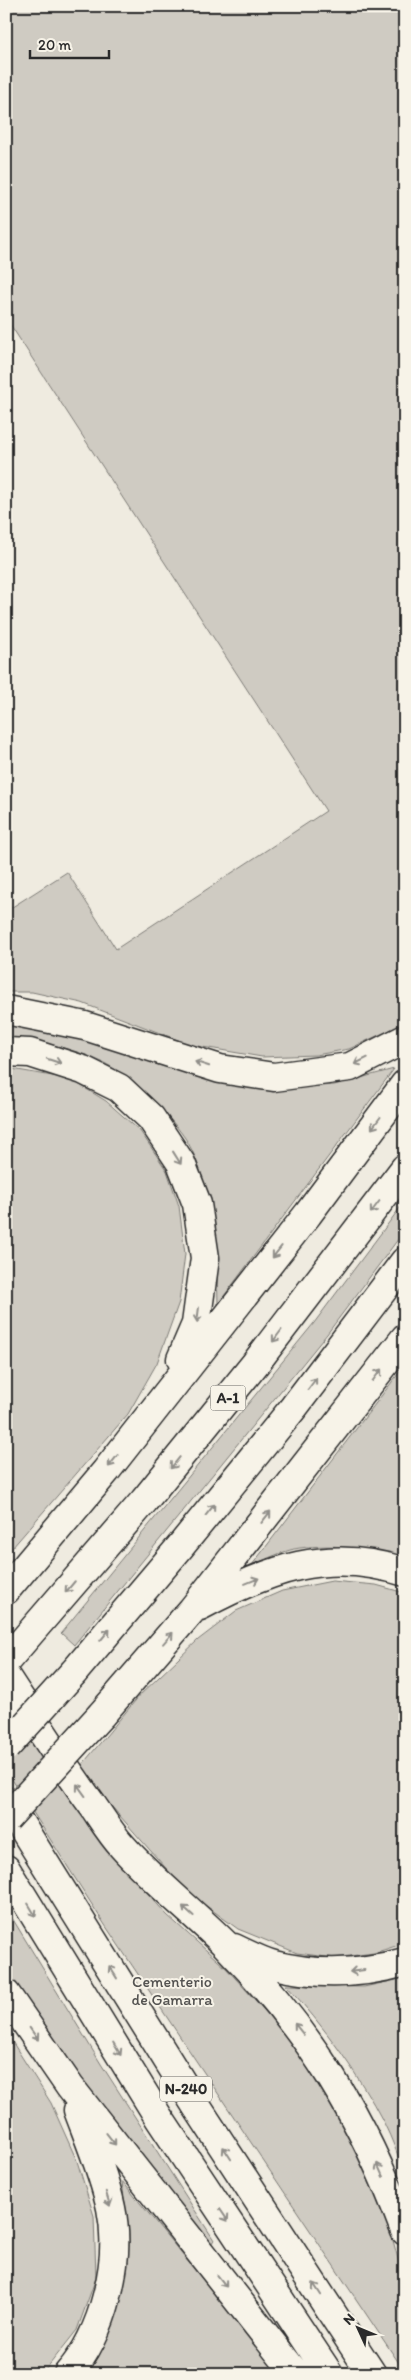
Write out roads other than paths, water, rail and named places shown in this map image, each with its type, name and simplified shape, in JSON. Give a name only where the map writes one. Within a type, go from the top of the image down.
[{"type":"highway","points":[[6,1010],[85,1026],[220,1069],[274,1077],[350,1067],[405,1039]]},
{"type":"highway","points":[[6,1052],[30,1053],[83,1070],[119,1088],[151,1118],[181,1163],[197,1204],[205,1258],[196,1324],[165,1395]]},
{"type":"highway","points":[[11,1585],[106,1471],[308,1214],[405,1084]]},
{"type":"highway","name":"A-1","points":[[6,1661],[144,1501],[256,1364],[405,1168]]},
{"type":"highway","points":[[6,1747],[74,1672],[180,1547],[294,1407],[405,1261]]},
{"type":"highway","points":[[6,1819],[101,1715],[192,1610],[405,1338]]},
{"type":"highway","points":[[192,1610],[237,1586],[267,1574],[304,1564],[341,1560],[382,1564],[405,1572]]},
{"type":"highway","points":[[6,1677],[71,1776],[121,1845],[168,1893],[225,1945],[268,1990],[304,2035],[334,2080],[362,2128],[405,2231]]},
{"type":"highway","name":"N-240","points":[[6,1801],[197,2107],[372,2374]]},
{"type":"highway","name":"N-240","points":[[6,1869],[159,2118],[329,2374]]},
{"type":"highway","points":[[225,1945],[272,1964],[310,1972],[349,1972],[382,1968],[405,1962]]},
{"type":"highway","points":[[6,1994],[70,2087],[296,2374]]},
{"type":"highway","points":[[68,2374],[97,2326],[110,2286],[114,2247],[111,2208],[70,2087]]},
{"type":"park label","name":"Cementerio de Gamarra","points":[[172,1990]]}]
